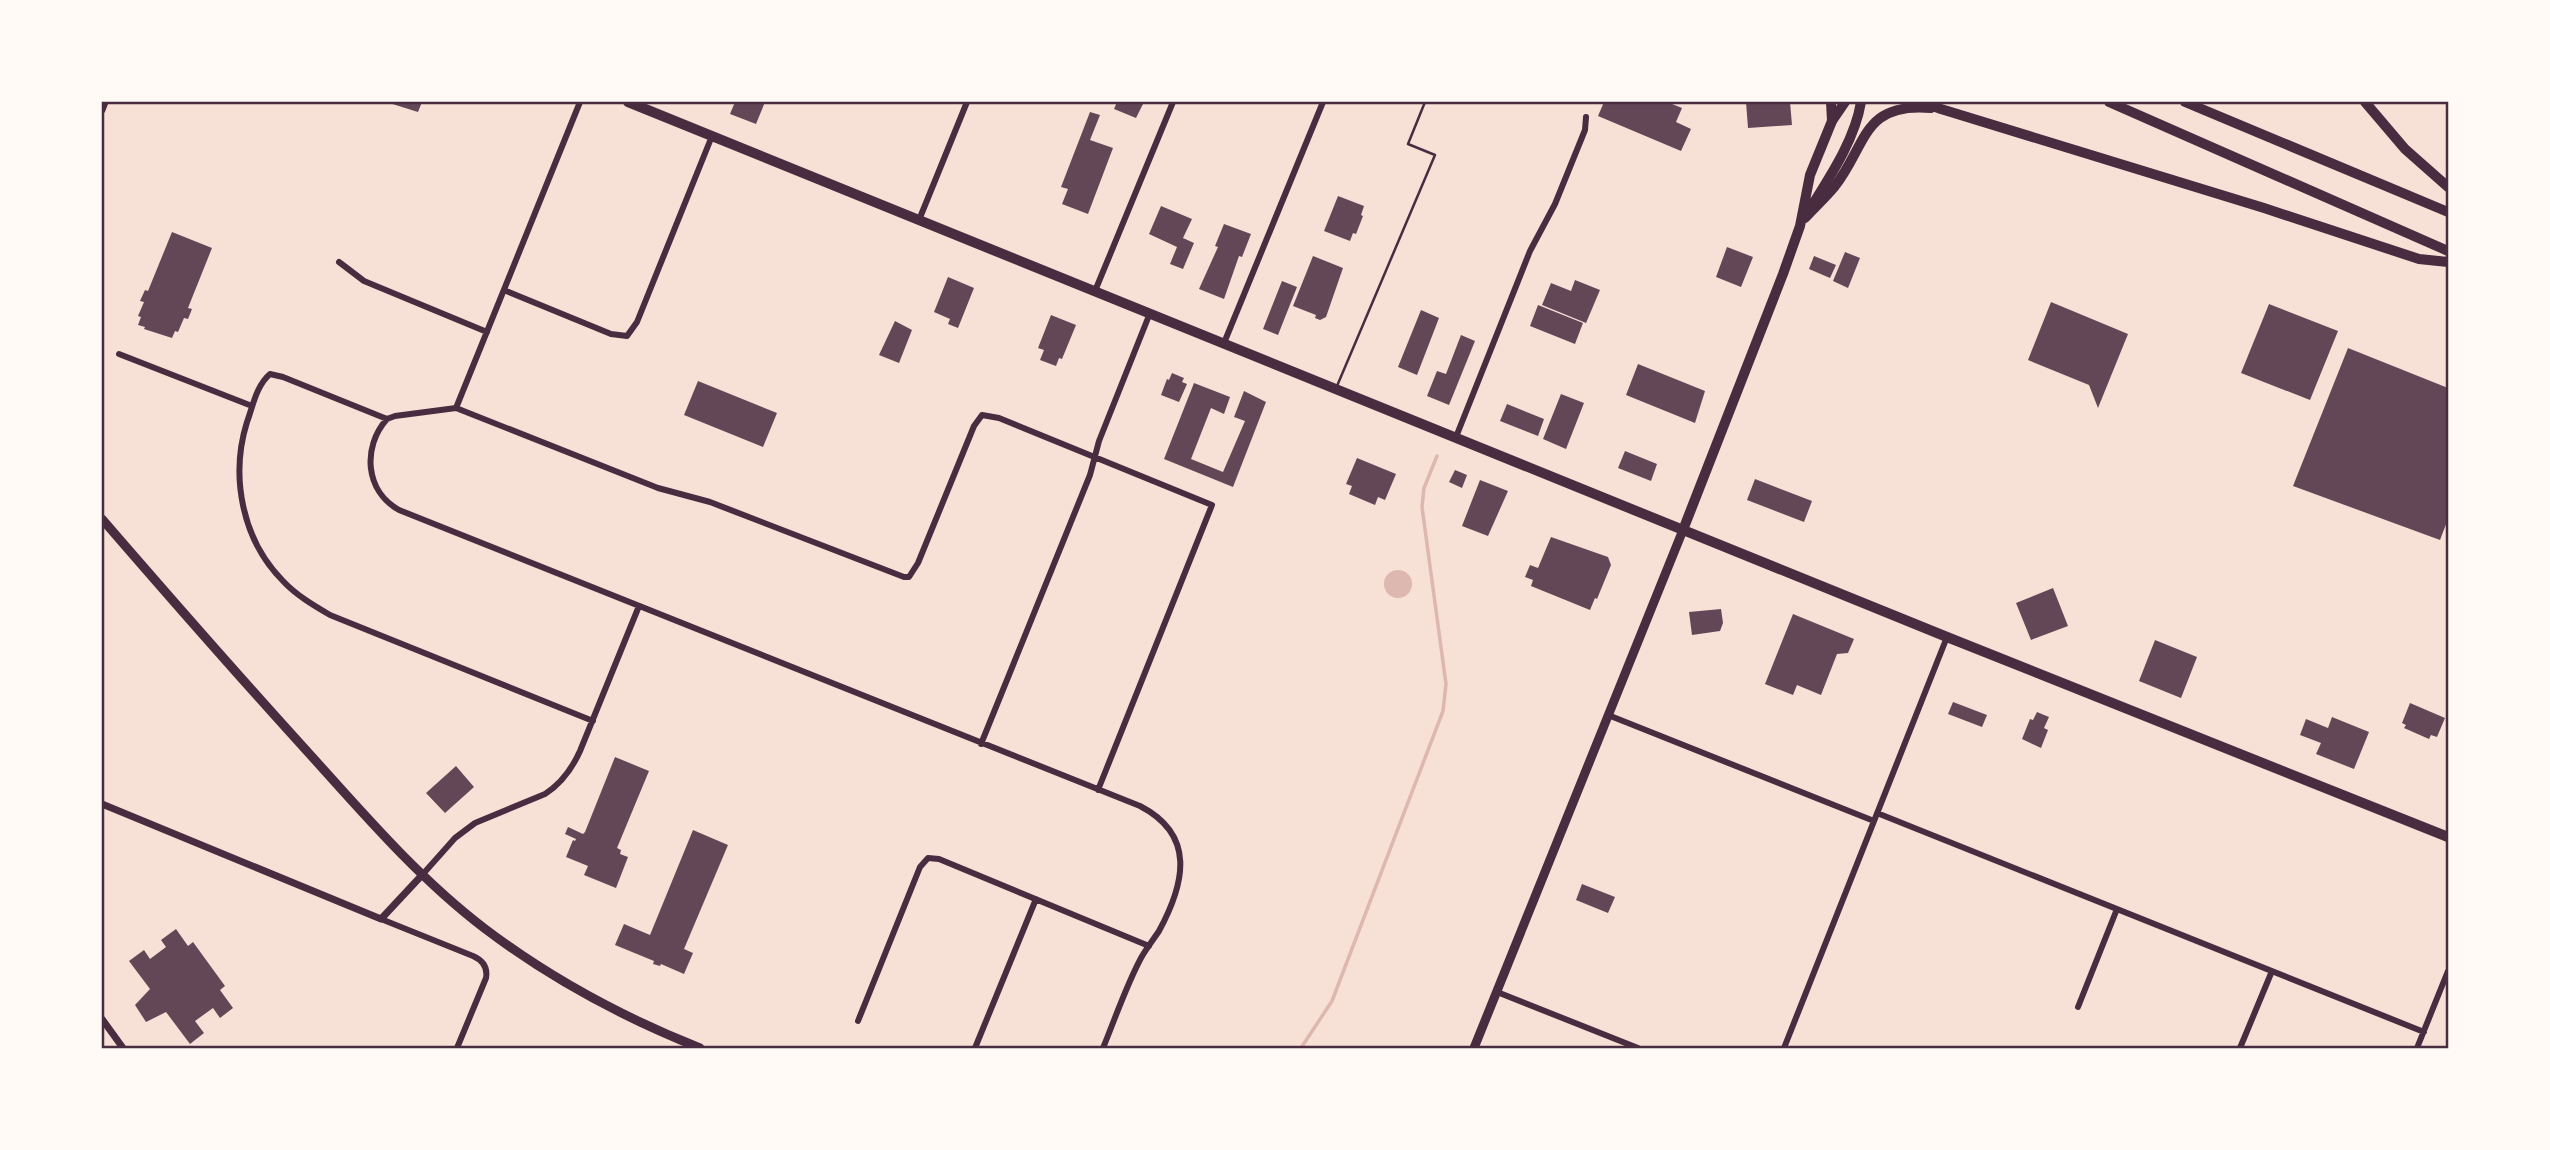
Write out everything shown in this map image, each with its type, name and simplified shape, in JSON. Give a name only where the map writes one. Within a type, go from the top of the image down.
[{"type":"highway","points":[[1831,102],[1832,121]]},
{"type":"highway","points":[[1922,102],[2419,259],[2448,262]]},
{"type":"highway","points":[[2109,102],[2448,251]]},
{"type":"highway","points":[[2185,102],[2448,212]]},
{"type":"highway","points":[[2365,102],[2405,149],[2448,187]]},
{"type":"highway","points":[[1803,222],[1836,185],[1874,122],[1908,108],[1941,109]]},
{"type":"main road","points":[[628,102],[1947,637],[2448,837]]},
{"type":"main road","points":[[1803,222],[1810,175],[1832,121],[1844,102]]},
{"type":"main road","points":[[1474,1048],[1683,530],[1803,222],[1847,142],[1861,102]]},
{"type":"main road","points":[[102,519],[363,814],[423,874],[481,926],[545,971],[612,1010],[700,1048]]},
{"type":"street","points":[[102,110],[105,102]]},
{"type":"street","points":[[456,408],[580,102]]},
{"type":"street","points":[[919,219],[967,102]]},
{"type":"street","points":[[1095,291],[1173,102]]},
{"type":"street","points":[[1224,343],[1323,102]]},
{"type":"street","points":[[1456,437],[1530,251],[1555,204],[1585,130],[1586,117]]},
{"type":"street","points":[[504,290],[611,334],[627,336],[637,322],[712,136]]},
{"type":"street","points":[[339,262],[364,281],[487,331]]},
{"type":"street","points":[[981,744],[1090,475],[1150,313]]},
{"type":"street","points":[[119,354],[252,406]]},
{"type":"street","points":[[387,419],[270,374],[260,386],[252,406],[239,457],[242,504],[258,547],[281,580],[330,615],[593,721]]},
{"type":"street","points":[[1098,790],[1212,505],[999,418],[982,415],[974,426],[918,563],[909,578],[893,575],[710,502],[658,488],[456,408],[396,415],[387,419],[378,429],[373,442],[370,466],[376,488],[391,506],[1150,811],[1168,826],[1178,844],[1181,864],[1179,881],[1160,929],[1141,958],[1103,1048]]},
{"type":"street","points":[[381,919],[455,838],[474,823],[545,793],[562,780],[576,761],[639,606]]},
{"type":"street","points":[[1784,1048],[1947,637]]},
{"type":"street","points":[[1608,715],[1874,821]]},
{"type":"street","points":[[102,804],[477,958],[485,968],[486,978],[457,1048]]},
{"type":"street","points":[[1877,813],[2424,1032]]},
{"type":"street","points":[[858,1021],[920,867],[928,858],[939,859],[1149,946]]},
{"type":"street","points":[[975,1048],[1036,899]]},
{"type":"street","points":[[2078,1007],[2117,909]]},
{"type":"street","points":[[2240,1048],[2272,971]]},
{"type":"street","points":[[2417,1048],[2448,971]]},
{"type":"street","points":[[1497,992],[1638,1048]]},
{"type":"street","points":[[102,1032],[103,1021]]},
{"type":"street","points":[[103,1021],[123,1048]]},
{"type":"lane","points":[[1336,389],[1435,155],[1408,144],[1425,102]]},
{"type":"shaded area","points":[[1398,570],[1408,574],[1412,584],[1408,594],[1398,598],[1388,594],[1384,584],[1388,574]]},
{"type":"building","points":[[386,102],[422,102],[418,112]]},
{"type":"building","points":[[735,102],[765,102],[756,124],[730,114]]},
{"type":"building","points":[[1117,102],[1144,102],[1136,118],[1114,109]]},
{"type":"building","points":[[1604,102],[1667,102],[1682,108],[1676,122],[1691,129],[1681,151],[1598,116]]},
{"type":"building","points":[[1746,102],[1790,102],[1792,125],[1748,128]]},
{"type":"building","points":[[1090,112],[1100,115],[1090,140],[1113,148],[1088,214],[1062,204],[1068,189],[1061,187]]},
{"type":"building","points":[[1338,196],[1364,206],[1356,234],[1353,233],[1350,241],[1324,231]]},
{"type":"building","points":[[1161,206],[1192,219],[1183,238],[1194,243],[1183,269],[1170,264],[1177,247],[1149,234]]},
{"type":"building","points":[[1224,224],[1251,234],[1242,257],[1239,256],[1224,299],[1199,289],[1218,247],[1215,246]]},
{"type":"building","points":[[172,232],[212,248],[188,308],[192,309],[188,319],[184,318],[172,338],[144,329],[145,327],[138,325],[141,317],[138,316],[144,302],[140,301],[145,290],[148,291]]},
{"type":"building","points":[[1727,247],[1753,257],[1741,287],[1716,277]]},
{"type":"building","points":[[1845,252],[1860,258],[1848,288],[1833,281]]},
{"type":"building","points":[[1313,256],[1343,268],[1326,317],[1320,320],[1315,318],[1316,315],[1293,306]]},
{"type":"building","points":[[1814,256],[1836,265],[1830,278],[1809,269]]},
{"type":"building","points":[[948,277],[974,288],[958,328],[948,324],[950,319],[934,312]]},
{"type":"building","points":[[1575,280],[1600,290],[1586,323],[1542,305],[1551,283],[1571,291]]},
{"type":"building","points":[[1282,281],[1297,287],[1278,335],[1263,329]]},
{"type":"building","points":[[2051,302],[2128,334],[2098,408],[2089,385],[2028,360]]},
{"type":"building","points":[[2269,304],[2338,331],[2310,400],[2241,373]]},
{"type":"building","points":[[1538,305],[1583,323],[1575,344],[1530,326]]},
{"type":"building","points":[[1421,310],[1439,318],[1417,375],[1398,367]]},
{"type":"building","points":[[1051,315],[1076,325],[1062,359],[1059,358],[1056,366],[1040,360],[1044,350],[1038,348]]},
{"type":"building","points":[[895,321],[912,330],[899,363],[879,355]]},
{"type":"building","points":[[1461,335],[1475,341],[1449,405],[1427,396],[1437,371],[1446,374]]},
{"type":"building","points":[[2348,348],[2448,388],[2448,519],[2440,540],[2293,486]]},
{"type":"building","points":[[1638,364],[1705,391],[1695,423],[1626,395]]},
{"type":"building","points":[[1172,373],[1184,378],[1182,382],[1187,384],[1179,402],[1161,395]]},
{"type":"building","points":[[698,381],[777,413],[763,447],[684,415]]},
{"type":"building","points":[[1194,383],[1230,397],[1224,414],[1211,408],[1191,459],[1223,472],[1245,421],[1234,417],[1244,391],[1266,402],[1233,487],[1164,459]]},
{"type":"building","points":[[1561,394],[1584,403],[1566,449],[1543,439]]},
{"type":"building","points":[[1507,404],[1544,419],[1538,436],[1500,421]]},
{"type":"building","points":[[1625,451],[1657,464],[1651,481],[1618,468]]},
{"type":"building","points":[[1357,458],[1396,474],[1385,500],[1378,497],[1375,505],[1349,494],[1352,486],[1346,484]]},
{"type":"building","points":[[1455,470],[1467,475],[1462,488],[1449,482]]},
{"type":"building","points":[[1755,479],[1812,501],[1804,522],[1747,500]]},
{"type":"building","points":[[1480,480],[1508,491],[1488,536],[1462,526]]},
{"type":"building","points":[[1551,537],[1608,557],[1611,565],[1590,610],[1531,586],[1533,580],[1525,577],[1530,565],[1538,568]]},
{"type":"building","points":[[2053,588],[2068,626],[2031,640],[2016,603]]},
{"type":"building","points":[[1721,609],[1723,623],[1720,631],[1692,635],[1689,612]]},
{"type":"building","points":[[1793,614],[1854,639],[1848,653],[1837,654],[1821,695],[1797,685],[1793,695],[1765,684]]},
{"type":"building","points":[[2155,640],[2197,657],[2181,698],[2139,681]]},
{"type":"building","points":[[1953,702],[1987,715],[1982,727],[1948,714]]},
{"type":"building","points":[[2410,703],[2445,718],[2437,737],[2431,735],[2429,739],[2404,728],[2406,725],[2402,723]]},
{"type":"building","points":[[2037,712],[2049,717],[2044,728],[2048,730],[2041,748],[2022,739],[2030,719],[2033,720]]},
{"type":"building","points":[[2332,717],[2369,732],[2354,769],[2316,754],[2321,743],[2300,735],[2306,719],[2328,728]]},
{"type":"building","points":[[615,757],[649,771],[617,848],[621,850],[620,854],[628,857],[616,888],[584,875],[588,866],[566,857],[573,840],[576,839],[565,834],[568,827],[583,834],[585,832]]},
{"type":"building","points":[[456,766],[474,787],[445,813],[426,793]]},
{"type":"building","points":[[693,830],[728,845],[684,949],[693,953],[684,974],[661,964],[653,964],[654,961],[615,945],[624,924],[650,935]]},
{"type":"building","points":[[1582,884],[1615,897],[1608,913],[1576,900]]},
{"type":"building","points":[[176,929],[188,946],[193,942],[225,986],[220,990],[233,1008],[220,1018],[213,1008],[195,1021],[204,1033],[190,1044],[166,1012],[146,1022],[135,1005],[150,989],[129,961],[144,950],[150,959],[166,947],[161,940]]},
{"type":"waterway","points":[[1301,1048],[1332,1001],[1443,711],[1446,684],[1422,507],[1424,488],[1437,456]]}]
